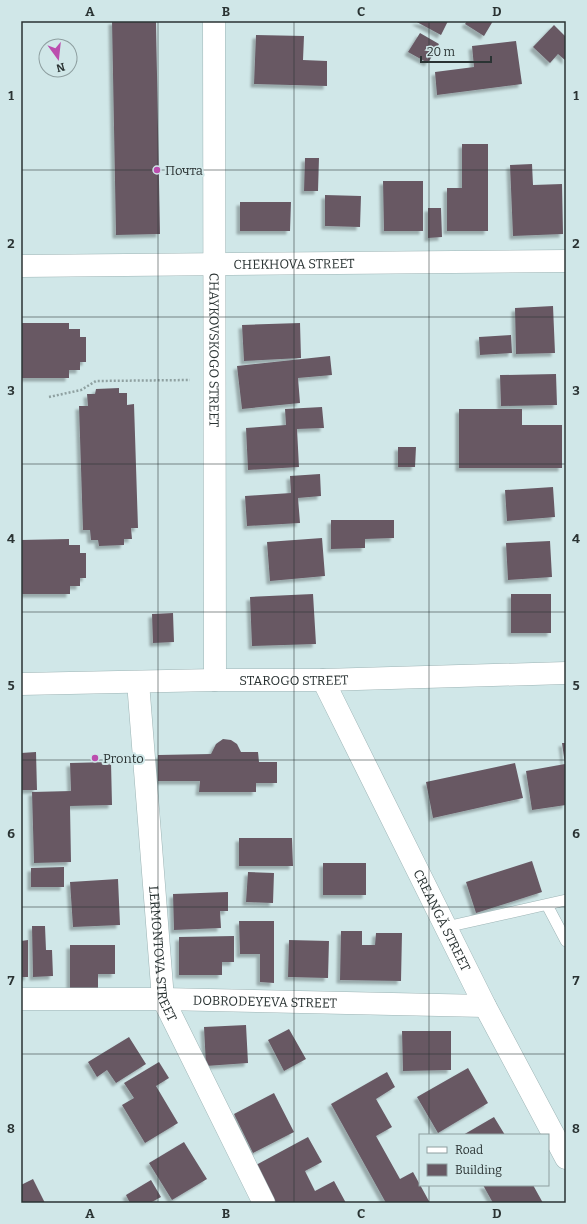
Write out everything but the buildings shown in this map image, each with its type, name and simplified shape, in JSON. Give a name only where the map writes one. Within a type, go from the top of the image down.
[{"type":"street","name":"CHAYKOVSKOGO STREET","points":[[214,21],[215,680]]},
{"type":"street","name":"CHEKHOVA STREET","points":[[21,266],[566,261]]},
{"type":"street","name":"STAROGO STREET","points":[[21,684],[215,680],[323,680],[566,673]]},
{"type":"street","name":"CREANGĂ STREET","points":[[323,680],[485,1006],[566,1158]]},
{"type":"street","name":"LERMONTOVA STREET","points":[[138,682],[163,999],[264,1203]]},
{"type":"street","name":"DOBRODEYEVA STREET","points":[[21,999],[163,999],[485,1006]]},
{"type":"lane","points":[[446,927],[566,900]]},
{"type":"lane","points":[[547,905],[566,941]]},
{"type":"path","points":[[49,397],[81,390],[96,381],[190,380]]},
{"type":"place","name":"Почта","points":[[157,170]]},
{"type":"place","name":"Pronto","points":[[95,758]]}]
